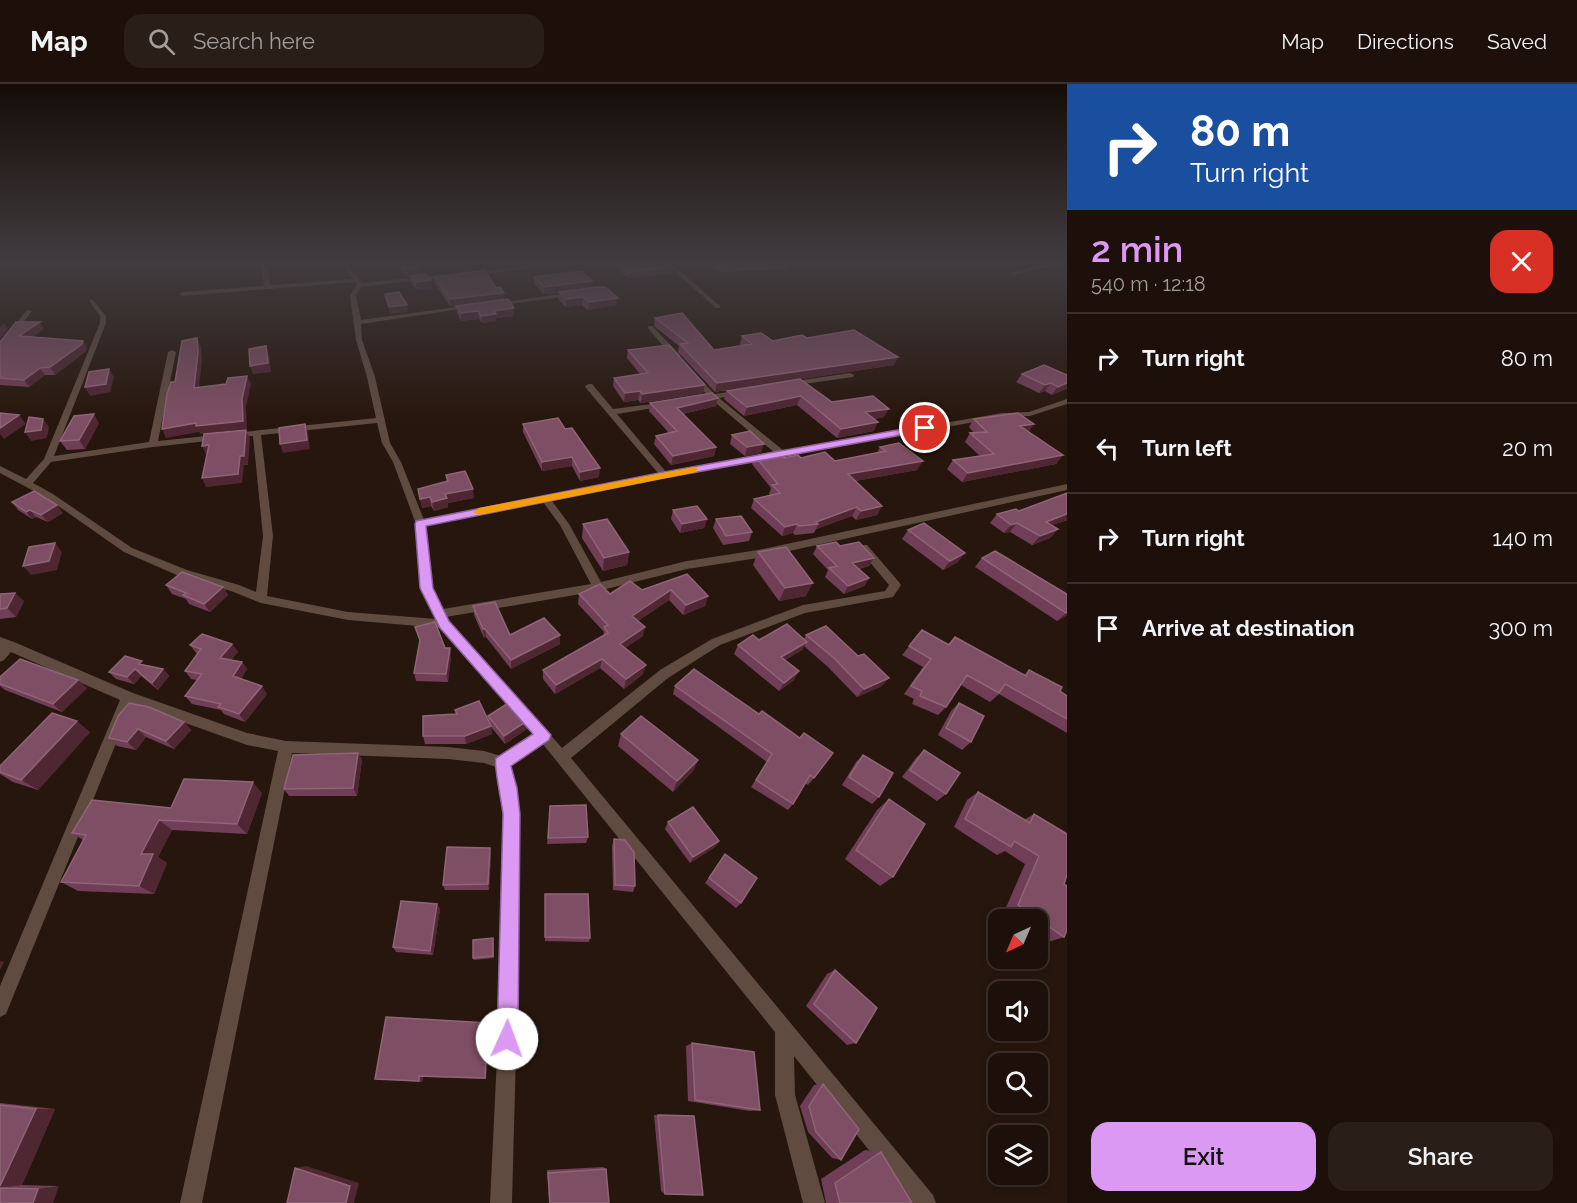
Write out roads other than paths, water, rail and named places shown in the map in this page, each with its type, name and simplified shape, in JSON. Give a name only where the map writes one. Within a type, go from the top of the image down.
[{"type":"street","points":[[0,348],[25,315]]},
{"type":"street","points":[[28,483],[48,460],[103,323],[102,315]]},
{"type":"street","points":[[356,315],[359,340],[371,377],[386,443],[397,462],[420,524],[427,588],[442,619],[622,829],[925,1203]]},
{"type":"street","points":[[358,322],[411,315]]},
{"type":"street","points":[[650,327],[681,362]]},
{"type":"street","points":[[153,444],[172,352]]},
{"type":"street","points":[[689,371],[713,397],[783,455]]},
{"type":"street","points":[[781,385],[850,375]]},
{"type":"street","points":[[589,386],[664,475]]},
{"type":"street","points":[[690,400],[747,391]]},
{"type":"street","points":[[420,524],[664,475],[1002,415],[1030,414],[1067,401]]},
{"type":"street","points":[[612,412],[679,402]]},
{"type":"street","points":[[48,460],[153,444],[380,420]]},
{"type":"street","points":[[256,433],[268,536],[261,600]]},
{"type":"street","points":[[0,469],[28,483],[128,550],[183,573],[235,588],[261,600],[348,616],[442,619],[598,587],[687,565],[758,554],[853,535],[1067,488]]},
{"type":"street","points":[[545,498],[564,524],[598,587]]},
{"type":"street","points":[[561,757],[664,674],[716,642],[803,609],[889,594],[895,585],[853,535]]},
{"type":"street","points":[[0,657],[5,643],[128,697],[246,739],[286,747],[448,753],[484,757],[502,763]]},
{"type":"street","points":[[0,1008],[128,697]]},
{"type":"street","points":[[502,763],[543,735]]},
{"type":"street","points":[[191,1203],[286,747]]},
{"type":"street","points":[[501,1203],[512,814],[509,788],[502,763]]},
{"type":"street","points":[[784,1028],[785,1095],[814,1203]]}]
